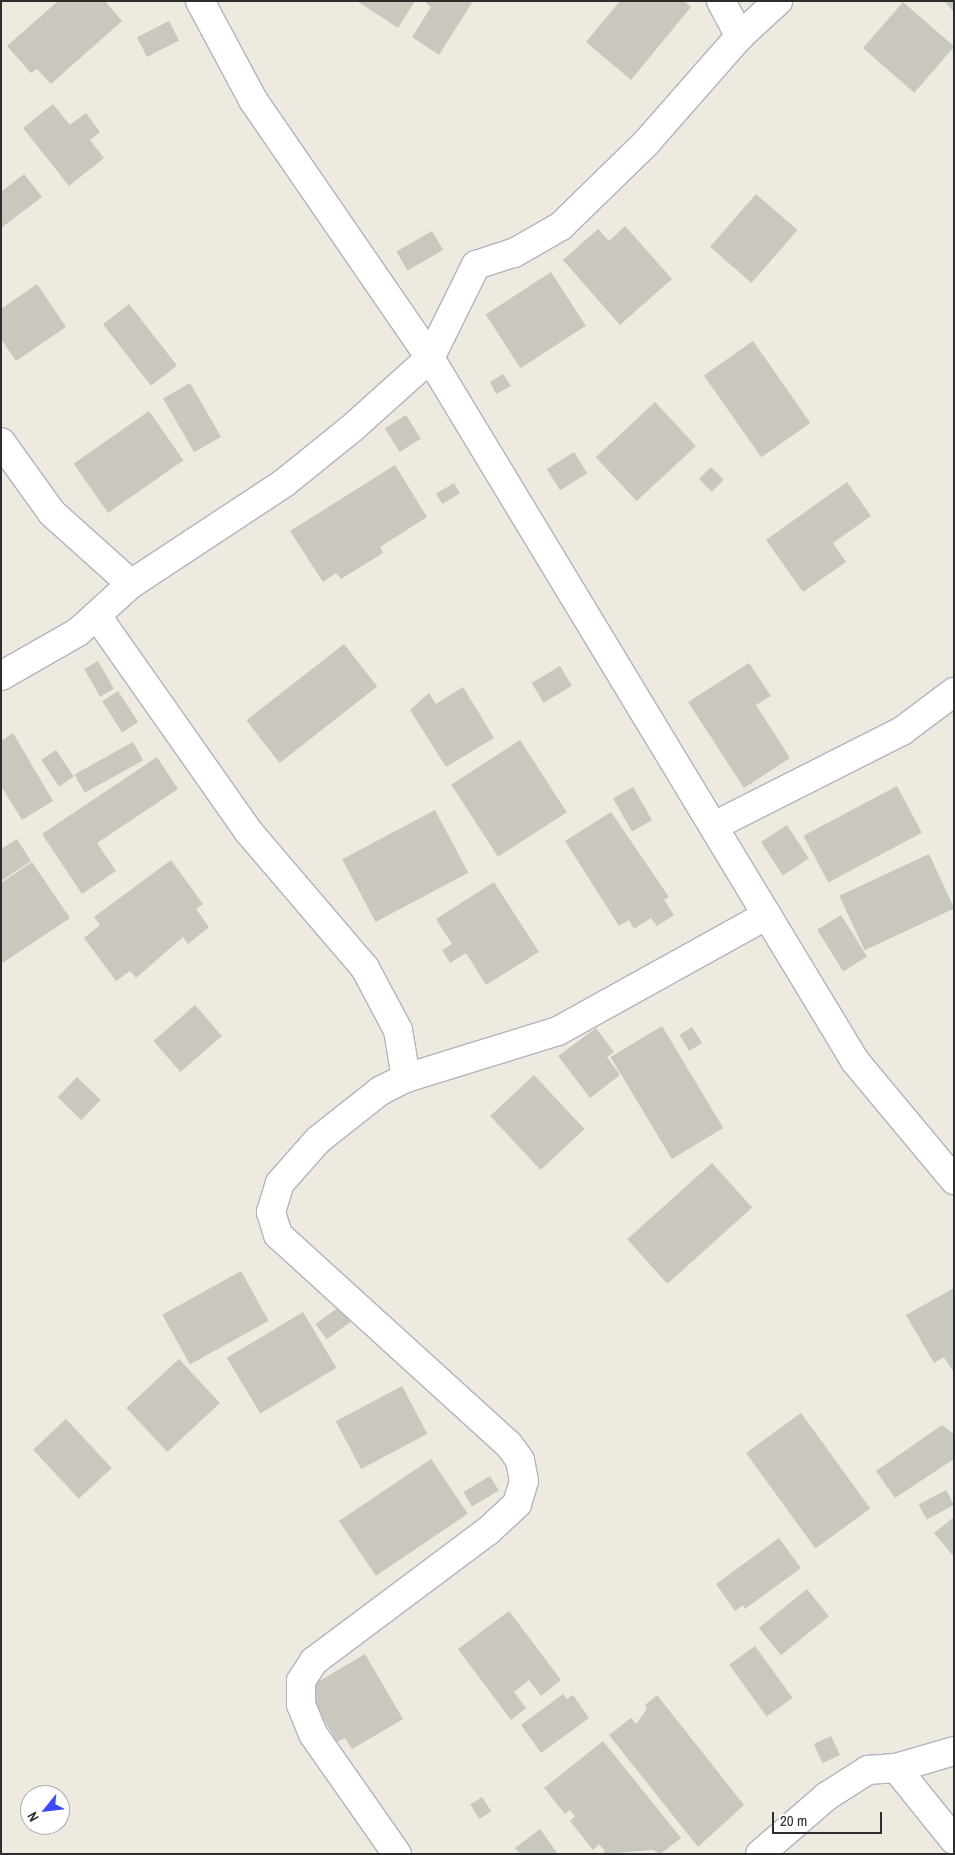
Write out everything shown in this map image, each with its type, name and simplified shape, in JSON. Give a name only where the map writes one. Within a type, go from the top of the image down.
[{"type":"street","points":[[721,1],[740,36]]},
{"type":"street","points":[[1,676],[97,616],[131,584],[284,483],[430,358],[476,265],[514,253],[561,226],[646,142],[740,36],[778,1]]},
{"type":"street","points":[[210,6],[253,100],[430,358],[855,1061],[954,1180]]},
{"type":"street","points":[[1,442],[52,513],[131,584]]},
{"type":"street","points":[[97,616],[248,830],[365,968],[398,1030],[406,1078]]},
{"type":"street","points":[[714,826],[902,731],[954,692]]},
{"type":"street","points":[[397,1854],[313,1734],[301,1705],[301,1681],[314,1660],[488,1530],[517,1504],[524,1482],[520,1460],[509,1445],[292,1253],[278,1235],[271,1212],[280,1183],[318,1140],[380,1091],[406,1078],[558,1031],[768,915]]},
{"type":"street","points":[[760,1854],[827,1796],[868,1770],[896,1768],[954,1752]]},
{"type":"street","points":[[896,1768],[954,1840]]},
{"type":"building","points":[[58,1],[105,1],[122,21],[51,84],[37,69],[31,73],[7,46]]},
{"type":"building","points":[[357,1],[415,1],[398,28]]},
{"type":"building","points":[[424,1],[473,1],[439,55],[412,37],[431,7]]},
{"type":"building","points":[[620,1],[684,1],[691,7],[631,80],[586,42]]},
{"type":"building","points":[[944,1],[954,1],[954,12]]},
{"type":"building","points":[[903,2],[954,46],[914,93],[863,48]]},
{"type":"building","points":[[169,21],[179,41],[147,57],[137,37]]},
{"type":"building","points":[[53,104],[70,125],[86,113],[100,132],[90,140],[104,158],[69,186],[23,128]]},
{"type":"building","points":[[24,174],[42,197],[1,228],[1,192]]},
{"type":"building","points":[[756,194],[798,230],[752,283],[710,247]]},
{"type":"building","points":[[625,226],[672,279],[620,325],[563,260],[598,229],[609,241]]},
{"type":"building","points":[[432,231],[443,250],[407,271],[396,252]]},
{"type":"building","points":[[551,272],[586,326],[520,368],[486,314]]},
{"type":"building","points":[[37,284],[66,327],[16,361],[1,339],[1,309]]},
{"type":"building","points":[[129,304],[177,365],[151,386],[103,324]]},
{"type":"building","points":[[753,341],[810,423],[761,457],[704,375]]},
{"type":"building","points":[[503,374],[511,386],[496,394],[490,382]]},
{"type":"building","points":[[190,383],[221,437],[194,452],[163,398]]},
{"type":"building","points":[[655,402],[696,446],[637,501],[596,457]]},
{"type":"building","points":[[149,411],[183,460],[108,513],[74,464]]},
{"type":"building","points":[[406,415],[421,439],[400,452],[385,428]]},
{"type":"building","points":[[574,452],[587,473],[560,490],[547,469]]},
{"type":"building","points":[[395,465],[427,517],[380,547],[383,553],[341,579],[336,573],[323,582],[290,531]]},
{"type":"building","points":[[711,467],[724,480],[712,492],[699,479]]},
{"type":"building","points":[[847,482],[871,516],[833,543],[846,562],[803,592],[766,540]]},
{"type":"building","points":[[454,483],[460,493],[442,504],[436,494]]},
{"type":"building","points":[[344,644],[377,687],[280,763],[246,720]]},
{"type":"building","points":[[98,661],[114,689],[100,697],[84,669]]},
{"type":"building","points":[[749,663],[771,696],[756,705],[790,758],[744,788],[688,702]]},
{"type":"building","points":[[560,666],[572,686],[544,703],[532,683]]},
{"type":"building","points":[[463,687],[494,738],[446,767],[410,710],[429,693],[436,704]]},
{"type":"building","points":[[118,691],[138,722],[122,732],[102,701]]},
{"type":"building","points":[[13,733],[53,801],[22,820],[1,786],[1,741]]},
{"type":"building","points":[[520,740],[567,812],[498,857],[451,785]]},
{"type":"building","points":[[133,742],[143,760],[85,793],[74,774]]},
{"type":"building","points":[[56,750],[74,777],[59,787],[41,760]]},
{"type":"building","points":[[157,757],[178,789],[97,843],[116,871],[82,894],[42,834]]},
{"type":"building","points":[[897,786],[922,833],[828,883],[803,836]]},
{"type":"building","points":[[633,787],[652,820],[632,831],[613,798]]},
{"type":"building","points":[[435,810],[468,873],[376,922],[342,859]]},
{"type":"building","points":[[611,812],[669,897],[664,900],[674,915],[657,926],[651,918],[634,929],[629,920],[619,926],[565,841]]},
{"type":"building","points":[[787,825],[809,859],[783,875],[761,842]]},
{"type":"building","points":[[17,839],[31,861],[1,881],[1,849]]},
{"type":"building","points":[[929,854],[954,909],[865,950],[839,896]]},
{"type":"building","points":[[171,860],[203,904],[196,909],[209,927],[188,944],[183,937],[136,978],[130,971],[116,981],[84,938],[100,925],[94,917]]},
{"type":"building","points":[[32,862],[70,918],[1,964],[1,883]]},
{"type":"building","points":[[494,882],[539,952],[486,985],[466,953],[450,963],[442,950],[452,944],[436,919]]},
{"type":"building","points":[[841,915],[867,957],[843,971],[817,930]]},
{"type":"building","points":[[195,1005],[222,1036],[180,1072],[153,1041]]},
{"type":"building","points":[[662,1026],[723,1128],[672,1159],[611,1057]]},
{"type":"building","points":[[692,1027],[702,1043],[689,1051],[679,1035]]},
{"type":"building","points":[[596,1028],[614,1052],[607,1057],[620,1075],[590,1098],[558,1056]]},
{"type":"building","points":[[534,1075],[584,1129],[541,1170],[490,1116]]},
{"type":"building","points":[[77,1077],[101,1100],[81,1120],[58,1097]]},
{"type":"building","points":[[712,1163],[752,1208],[667,1284],[627,1239]]},
{"type":"building","points":[[241,1271],[269,1321],[190,1364],[162,1315]]},
{"type":"building","points":[[954,1288],[954,1373],[944,1357],[934,1363],[906,1315]]},
{"type":"building","points":[[343,1304],[354,1319],[327,1339],[315,1324]]},
{"type":"building","points":[[303,1312],[336,1368],[260,1414],[227,1358]]},
{"type":"building","points":[[179,1359],[220,1403],[167,1452],[126,1408]]},
{"type":"building","points":[[402,1386],[427,1434],[361,1469],[336,1421]]},
{"type":"building","points":[[801,1413],[870,1508],[815,1548],[746,1453]]},
{"type":"building","points":[[66,1419],[112,1468],[79,1499],[33,1450]]},
{"type":"building","points":[[942,1425],[954,1434],[954,1459],[895,1498],[876,1471]]},
{"type":"building","points":[[431,1459],[468,1514],[376,1576],[339,1521]]},
{"type":"building","points":[[490,1476],[499,1491],[472,1507],[463,1492]]},
{"type":"building","points":[[946,1490],[954,1505],[927,1520],[919,1505]]},
{"type":"building","points":[[954,1517],[954,1557],[934,1533]]},
{"type":"building","points":[[779,1538],[801,1568],[745,1609],[743,1605],[735,1611],[716,1584]]},
{"type":"building","points":[[807,1589],[829,1616],[781,1655],[759,1628]]},
{"type":"building","points":[[509,1611],[561,1680],[541,1696],[529,1680],[514,1692],[526,1708],[511,1720],[458,1649]]},
{"type":"building","points":[[755,1646],[793,1698],[767,1717],[729,1665]]},
{"type":"building","points":[[365,1654],[403,1719],[352,1749],[345,1738],[337,1742],[306,1689]]},
{"type":"building","points":[[563,1694],[567,1699],[573,1695],[589,1718],[541,1753],[521,1725]]},
{"type":"building","points":[[657,1695],[744,1805],[698,1847],[609,1735],[631,1718],[636,1724],[647,1709],[645,1705]]},
{"type":"building","points":[[831,1736],[840,1755],[823,1763],[814,1744]]},
{"type":"building","points":[[603,1741],[681,1838],[660,1854],[653,1850],[602,1854],[605,1851],[599,1844],[593,1850],[570,1821],[575,1816],[570,1810],[565,1814],[544,1788]]},
{"type":"building","points":[[482,1797],[491,1811],[480,1819],[470,1805]]},
{"type":"building","points":[[540,1829],[558,1854],[520,1854],[515,1848]]}]
